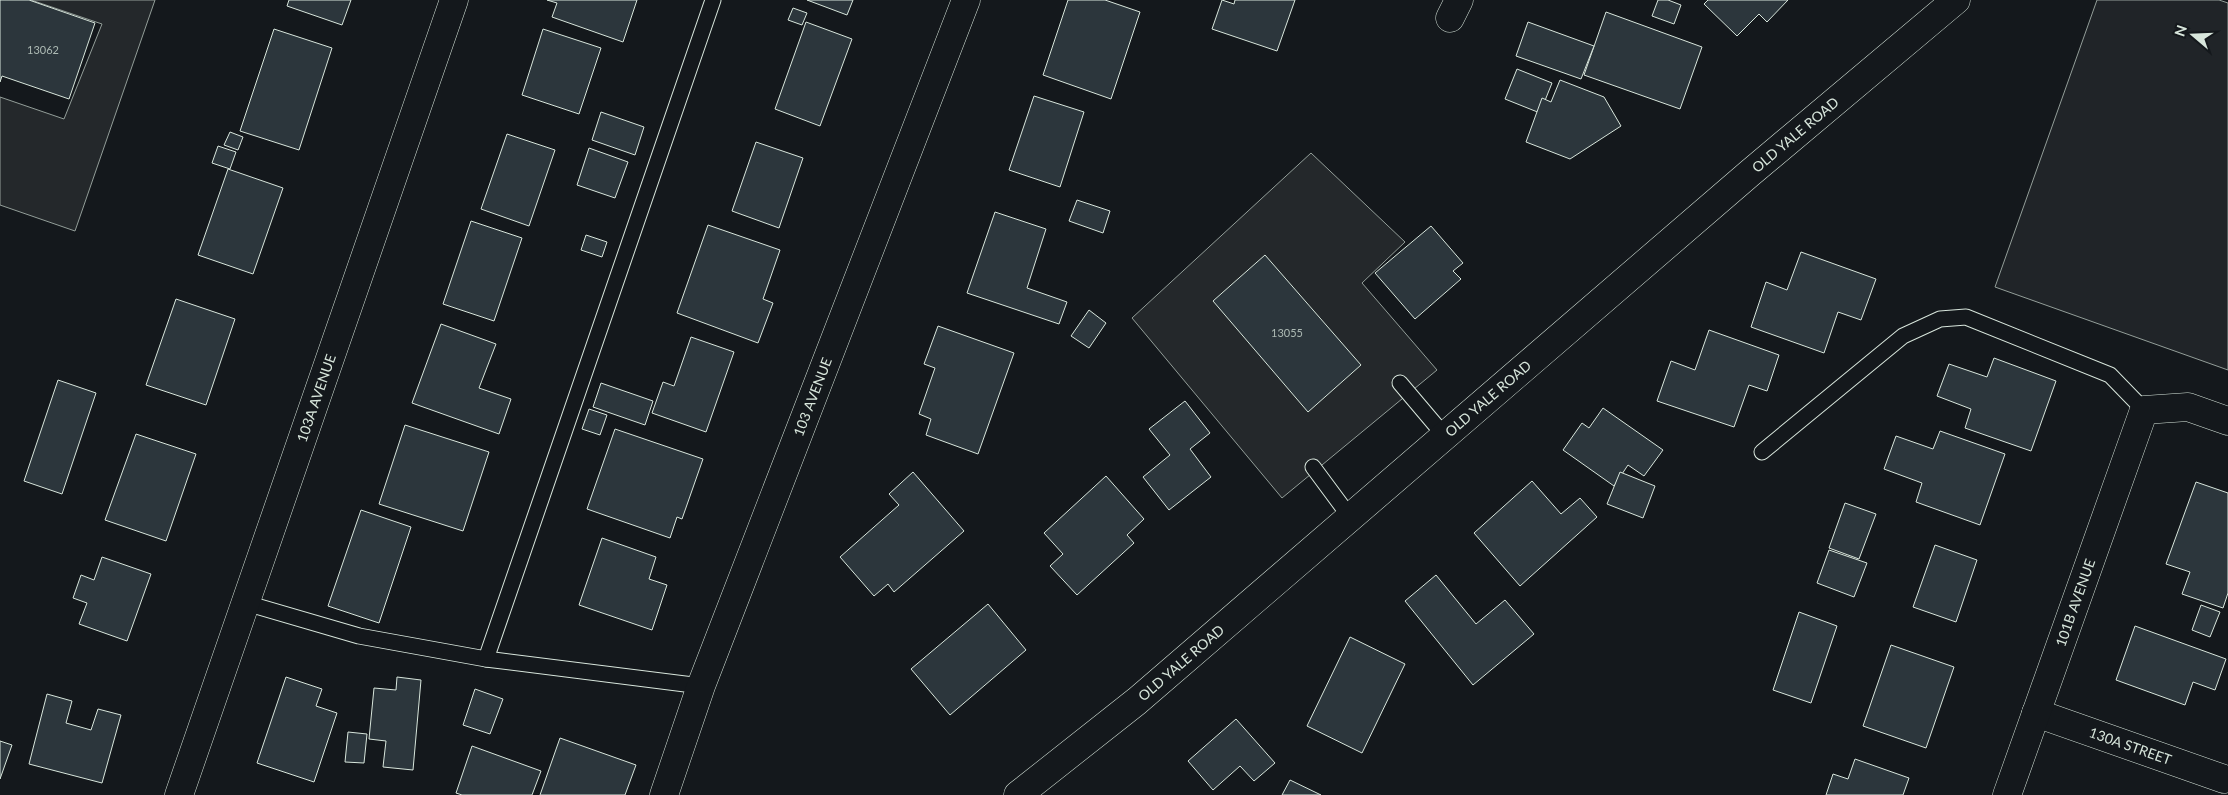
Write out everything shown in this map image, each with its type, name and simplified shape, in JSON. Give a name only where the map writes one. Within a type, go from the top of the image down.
[{"type":"street","name":"103A AVENUE","points":[[179,795],[454,0]]},
{"type":"street","name":"103 AVENUE","points":[[664,795],[701,686],[966,0]]},
{"type":"street","name":"OLD YALE ROAD","points":[[1018,795],[1137,701],[1444,436],[1956,0]]},
{"type":"street","points":[[2144,410],[2188,407],[2228,421]]},
{"type":"street","name":"101B AVENUE","points":[[2007,795],[2144,410]]},
{"type":"street","name":"130A STREET","points":[[2036,713],[2224,779]]},
{"type":"lane","points":[[486,659],[713,0]]},
{"type":"lane","points":[[1762,452],[1903,336],[1940,319],[1966,317],[2110,375],[2144,410]]},
{"type":"lane","points":[[1400,383],[1444,436]]},
{"type":"lane","points":[[1313,467],[1350,517]]},
{"type":"lane","points":[[246,603],[359,636],[486,659],[701,686]]},
{"type":"shaded area","points":[[31,0],[155,0],[75,231],[0,205],[0,97],[64,119],[102,24]]},
{"type":"shaded area","points":[[2097,0],[2219,0],[2228,3],[2228,370],[1995,287]]},
{"type":"shaded area","points":[[1311,153],[1405,242],[1362,283],[1437,370],[1282,498],[1132,318]]},
{"type":"building","points":[[0,0],[29,0],[95,23],[69,99],[2,76],[0,82]]},
{"type":"building","points":[[289,0],[351,0],[342,25],[287,6]]},
{"type":"building","points":[[547,0],[637,0],[623,42],[552,17],[557,3]]},
{"type":"building","points":[[807,0],[853,0],[847,15]]},
{"type":"building","points":[[1068,0],[1105,0],[1140,12],[1111,99],[1043,75]]},
{"type":"building","points":[[1222,0],[1234,4],[1235,0],[1295,0],[1277,51],[1212,29]]},
{"type":"building","points":[[1658,0],[1668,0],[1681,5],[1674,24],[1652,16]]},
{"type":"building","points":[[1708,0],[1788,0],[1767,22],[1759,14],[1737,36],[1704,4]]},
{"type":"building","points":[[793,8],[807,13],[802,25],[788,20]]},
{"type":"building","points":[[1606,12],[1702,47],[1680,109],[1584,75]]},
{"type":"building","points":[[806,22],[852,39],[820,126],[775,109]]},
{"type":"building","points":[[1528,22],[1594,46],[1581,79],[1516,56]]},
{"type":"building","points":[[274,29],[332,48],[299,150],[240,131]]},
{"type":"building","points":[[543,29],[601,48],[579,114],[522,95]]},
{"type":"building","points":[[1517,69],[1552,83],[1540,113],[1505,99]]},
{"type":"building","points":[[1560,80],[1604,97],[1621,126],[1570,159],[1526,142],[1542,98],[1551,102]]},
{"type":"building","points":[[1034,96],[1084,112],[1060,187],[1009,170]]},
{"type":"building","points":[[601,112],[644,127],[635,155],[592,140]]},
{"type":"building","points":[[230,132],[243,137],[238,150],[224,145]]},
{"type":"building","points":[[507,134],[555,150],[529,226],[481,209]]},
{"type":"building","points":[[756,142],[803,158],[779,228],[732,211]]},
{"type":"building","points":[[218,146],[236,152],[230,169],[212,163]]},
{"type":"building","points":[[589,148],[628,162],[615,198],[577,185]]},
{"type":"building","points":[[228,169],[283,188],[253,274],[198,255]]},
{"type":"building","points":[[1077,200],[1110,211],[1103,233],[1069,221]]},
{"type":"building","points":[[995,212],[1046,229],[1027,288],[1067,302],[1059,324],[967,293]]},
{"type":"building","points":[[471,221],[522,238],[494,321],[443,304]]},
{"type":"building","points":[[708,225],[780,250],[763,299],[773,303],[758,343],[677,313]]},
{"type":"building","points":[[1431,226],[1463,263],[1453,271],[1461,279],[1415,319],[1375,273]]},
{"type":"building","points":[[586,235],[607,242],[602,257],[581,250]]},
{"type":"building","points":[[1801,252],[1876,279],[1861,320],[1838,312],[1824,353],[1751,327],[1766,282],[1787,290]]},
{"type":"building","points":[[1265,255],[1361,365],[1308,412],[1213,301]]},
{"type":"building","points":[[176,299],[235,319],[206,405],[146,385]]},
{"type":"building","points":[[1089,310],[1106,323],[1089,348],[1071,336]]},
{"type":"building","points":[[441,324],[496,344],[479,388],[511,399],[499,434],[412,403]]},
{"type":"building","points":[[938,326],[1014,353],[978,454],[926,435],[931,419],[919,414],[935,368],[924,364]]},
{"type":"building","points":[[1709,330],[1779,355],[1767,391],[1749,385],[1734,427],[1657,401],[1671,361],[1695,370]]},
{"type":"building","points":[[691,337],[734,352],[706,432],[652,413],[663,382],[674,386]]},
{"type":"building","points":[[1994,358],[2056,381],[2031,451],[1965,428],[1971,409],[1937,396],[1949,364],[1987,377]]},
{"type":"building","points":[[58,380],[96,393],[62,494],[24,481]]},
{"type":"building","points":[[601,383],[653,401],[645,425],[593,407]]},
{"type":"building","points":[[1185,401],[1210,433],[1190,449],[1211,477],[1169,510],[1143,477],[1170,455],[1149,429]]},
{"type":"building","points":[[1603,408],[1663,450],[1644,476],[1628,465],[1614,486],[1563,450],[1582,423],[1589,428]]},
{"type":"building","points":[[589,409],[607,415],[600,435],[582,429]]},
{"type":"building","points":[[405,425],[489,452],[463,531],[379,504]]},
{"type":"building","points":[[615,429],[703,459],[682,519],[677,517],[670,538],[587,509]]},
{"type":"building","points":[[1940,431],[2005,454],[1980,525],[1916,502],[1922,483],[1884,469],[1896,436],[1933,449]]},
{"type":"building","points":[[136,434],[196,454],[166,541],[105,520]]},
{"type":"building","points":[[913,472],[964,531],[894,592],[888,584],[874,596],[840,557],[899,505],[889,494]]},
{"type":"building","points":[[1620,472],[1655,486],[1643,518],[1607,504]]},
{"type":"building","points":[[1106,476],[1144,519],[1127,535],[1134,543],[1077,595],[1050,566],[1063,554],[1044,533]]},
{"type":"building","points":[[1532,481],[1561,514],[1580,498],[1597,517],[1520,586],[1474,533]]},
{"type":"building","points":[[2196,482],[2228,493],[2228,593],[2223,608],[2182,594],[2190,572],[2166,564]]},
{"type":"building","points":[[1845,503],[1876,514],[1859,559],[1829,548]]},
{"type":"building","points":[[361,510],[411,527],[379,623],[328,606]]},
{"type":"building","points":[[602,538],[656,557],[649,579],[667,585],[652,630],[579,605]]},
{"type":"building","points":[[1935,545],[1977,560],[1956,622],[1913,607]]},
{"type":"building","points":[[1829,550],[1867,563],[1854,597],[1817,583]]},
{"type":"building","points":[[102,557],[151,574],[127,641],[79,624],[87,603],[73,598],[81,575],[94,580]]},
{"type":"building","points":[[1436,575],[1476,624],[1505,600],[1534,634],[1473,685],[1405,601]]},
{"type":"building","points":[[988,604],[1026,650],[950,715],[911,669]]},
{"type":"building","points":[[2201,605],[2220,612],[2210,637],[2192,630]]},
{"type":"building","points":[[1799,612],[1837,626],[1811,703],[1773,690]]},
{"type":"building","points":[[2135,626],[2226,659],[2215,690],[2193,682],[2185,705],[2116,680]]},
{"type":"building","points":[[1350,637],[1405,664],[1362,753],[1307,726]]},
{"type":"building","points":[[1891,645],[1954,667],[1926,748],[1863,726]]},
{"type":"building","points":[[286,677],[322,689],[316,706],[337,713],[314,782],[257,763]]},
{"type":"building","points":[[397,677],[421,680],[413,770],[383,767],[386,741],[369,739],[374,688],[396,690]]},
{"type":"building","points":[[475,689],[503,699],[490,734],[463,725]]},
{"type":"building","points":[[47,694],[72,701],[66,723],[91,730],[98,709],[121,715],[102,783],[29,764]]},
{"type":"building","points":[[1236,719],[1275,763],[1254,781],[1240,766],[1213,790],[1188,761]]},
{"type":"building","points":[[348,732],[367,734],[364,763],[345,762]]},
{"type":"building","points":[[560,738],[636,765],[625,795],[540,795]]},
{"type":"building","points":[[0,741],[12,745],[0,779]]},
{"type":"building","points":[[472,746],[541,771],[532,795],[462,795],[456,793]]},
{"type":"building","points":[[1855,759],[1909,778],[1903,795],[1826,795],[1833,774],[1848,779]]},
{"type":"building","points":[[1290,780],[1321,795],[1282,795]]}]
